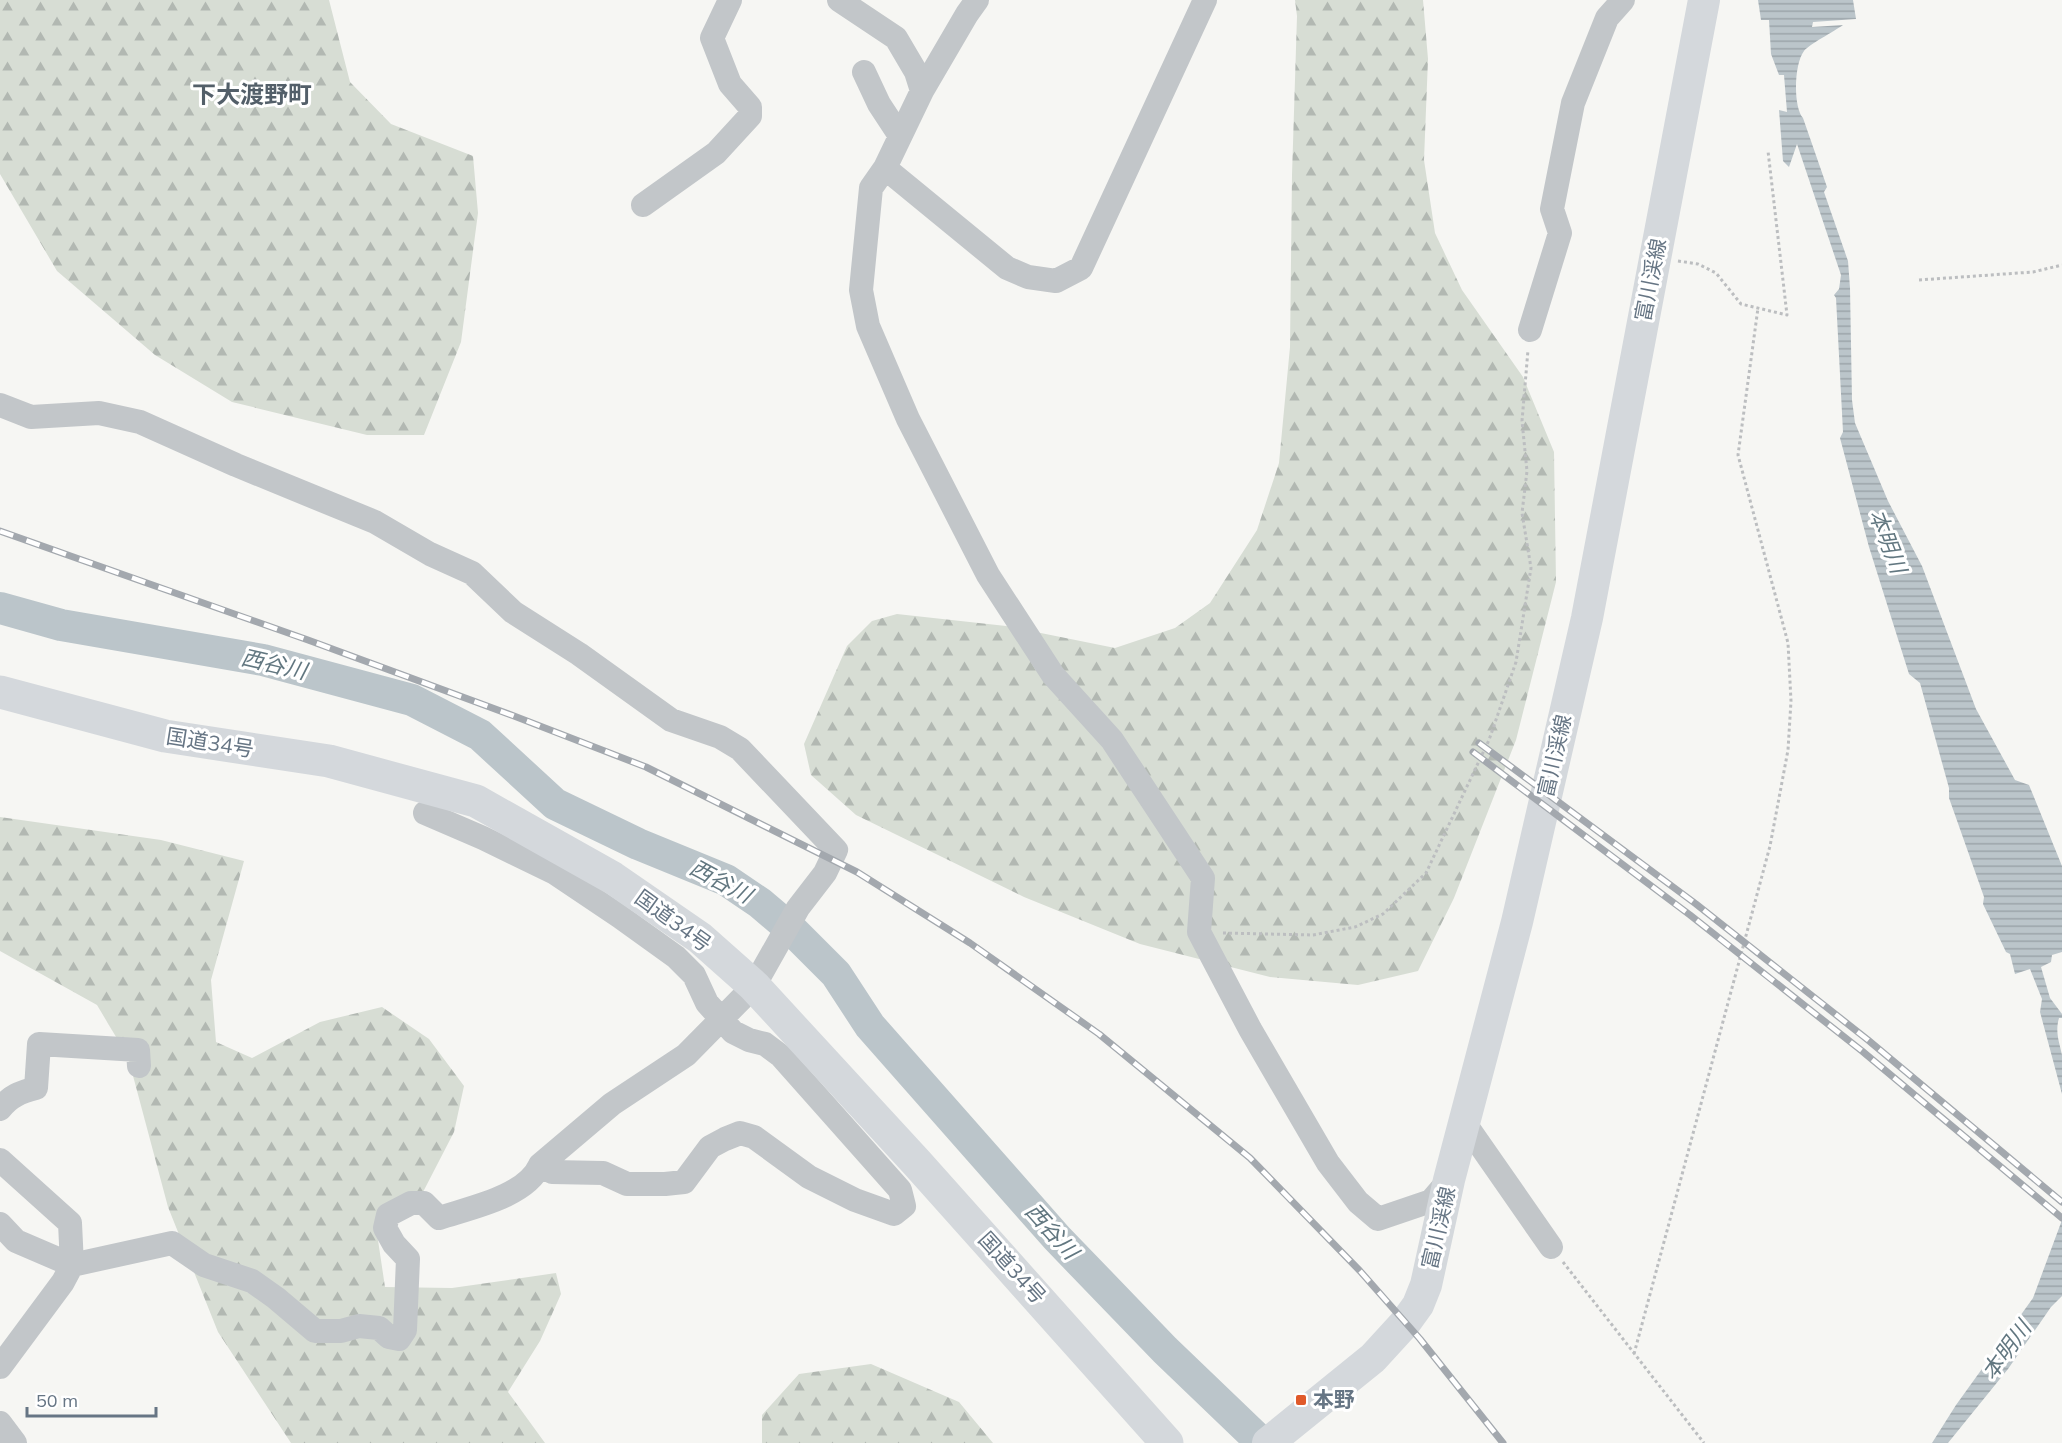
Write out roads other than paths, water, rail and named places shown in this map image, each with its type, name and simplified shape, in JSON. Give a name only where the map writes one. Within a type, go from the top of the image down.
[{"type":"highway","name":"国道34号","points":[[0,692],[165,736],[329,761],[476,801],[614,878],[700,938],[754,986],[925,1171],[1167,1443]]},
{"type":"main road","name":"富川渓線","points":[[1274,1438],[1373,1359],[1418,1305],[1426,1285],[1449,1180],[1517,922],[1587,618],[1704,0]]},
{"type":"street","points":[[644,205],[716,153],[750,116],[750,107],[730,84],[712,38],[730,0]]},
{"type":"street","points":[[841,0],[896,38],[916,72],[922,90]]},
{"type":"street","points":[[977,0],[922,90],[885,168],[871,188],[861,290],[868,326],[908,419],[988,575],[1053,675],[1112,740],[1203,878],[1199,932],[1250,1029],[1322,1152],[1358,1202],[1378,1219],[1431,1201],[1449,1180]]},
{"type":"street","points":[[885,168],[1007,268],[1028,277],[1056,281],[1081,268],[1205,0]]},
{"type":"street","points":[[1530,330],[1560,234],[1552,209],[1573,103],[1606,9],[1623,0]]},
{"type":"street","points":[[864,72],[879,104],[900,135]]},
{"type":"street","points":[[0,405],[31,417],[99,413],[140,422],[236,465],[375,522],[430,554],[472,573],[513,612],[579,654],[671,720],[720,737],[740,749],[836,850],[830,866],[798,909],[754,986],[686,1055],[612,1104],[540,1165],[536,1173],[523,1186],[499,1198],[439,1218],[424,1203],[411,1203],[388,1215],[385,1228],[394,1244],[408,1259],[405,1330],[399,1339],[388,1336],[379,1328],[359,1326],[341,1331],[315,1331],[252,1281],[204,1265],[171,1243],[72,1264],[16,1241],[0,1224]]},
{"type":"street","points":[[425,813],[555,873],[676,957],[694,975],[707,1003],[733,1032],[749,1040],[765,1044],[781,1056],[900,1190],[904,1206],[894,1214],[855,1200],[809,1177],[754,1137],[740,1133],[710,1148],[684,1182],[665,1185],[627,1185],[603,1173],[552,1172],[540,1165]]},
{"type":"street","points":[[0,1109],[8,1099],[20,1092],[36,1088],[39,1044],[139,1050]]},
{"type":"street","points":[[1464,1122],[1551,1247]]},
{"type":"street","points":[[0,1161],[70,1223],[72,1264],[63,1282],[0,1367]]},
{"type":"street","points":[[0,1423],[15,1443]]},
{"type":"water","name":"本明川","points":[[1758,0],[1853,0],[1856,19],[1813,22],[1812,27],[1843,25],[1804,51],[1798,65],[1796,95],[1827,187],[1824,192],[1848,261],[1852,400],[1855,423],[1888,501],[1922,566],[1976,709],[2015,780],[2029,785],[2062,866],[2062,952],[2052,955],[2051,962],[2041,967],[2050,998],[2062,1014],[2057,1028],[2062,1055],[2062,1094],[2040,1012],[2042,999],[2030,969],[2015,974],[2010,954],[2006,952],[1983,904],[1984,897],[1949,798],[1949,788],[1920,683],[1909,674],[1869,547],[1840,438],[1843,432],[1834,295],[1839,289],[1841,275],[1797,144],[1789,167],[1783,161],[1779,110],[1787,112],[1784,75],[1779,75],[1771,54],[1769,20],[1761,20]]},
{"type":"water","name":"本明川","points":[[2062,1220],[2062,1296],[2051,1307],[2008,1369],[1948,1443],[1932,1443],[1956,1405],[2033,1298]]},
{"type":"waterway","name":"西谷川","points":[[0,608],[61,625],[263,660],[412,700],[480,735],[555,804],[638,844],[726,880],[760,903],[793,931],[836,974],[870,1026],[1057,1238],[1165,1350],[1262,1443]]},
{"type":"railway","points":[[0,531],[308,640],[646,767],[857,872],[970,943],[1099,1034],[1250,1158],[1360,1271],[1420,1339],[1503,1443]]},
{"type":"railway","points":[[1479,743],[1696,904],[1868,1040],[2062,1202]]},
{"type":"railway","points":[[1473,752],[1690,915],[1862,1051],[2062,1218]]},
{"type":"place","name":"本野","points":[[1301,1400]]},
{"type":"district","name":"下大渡野町","points":[[252,95]]}]
